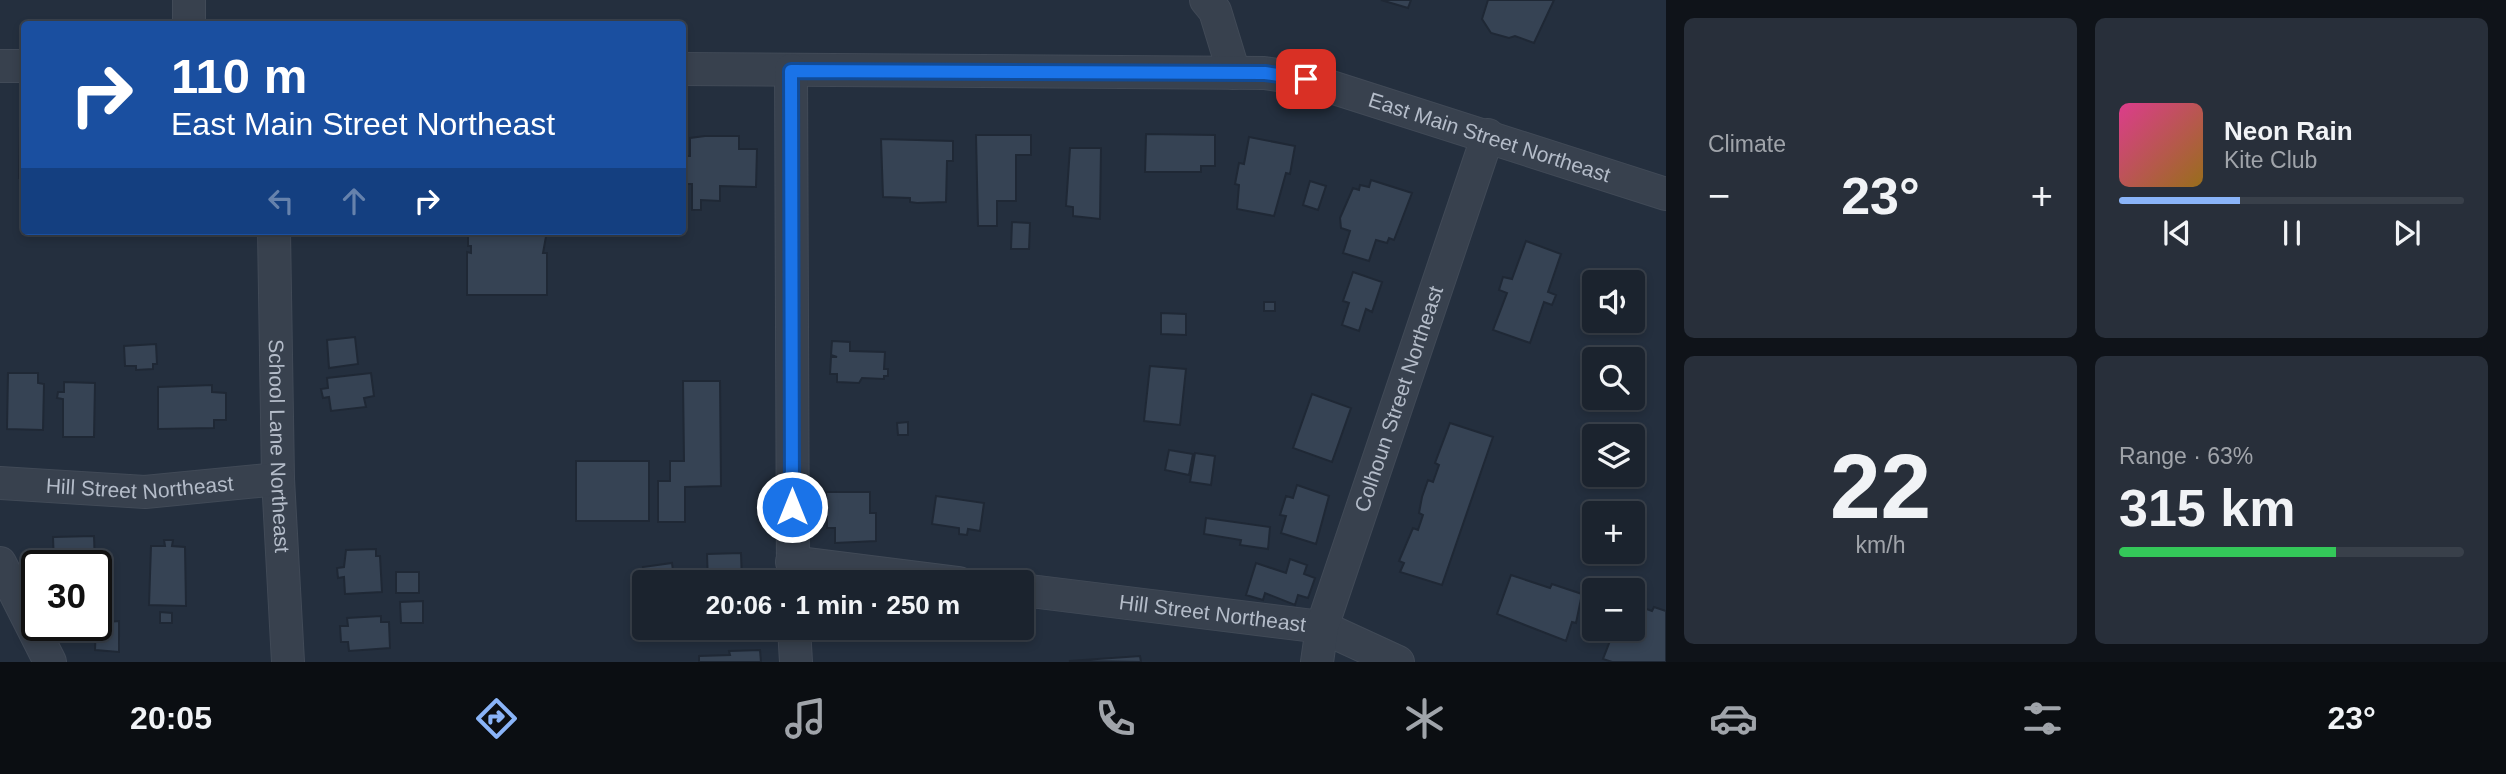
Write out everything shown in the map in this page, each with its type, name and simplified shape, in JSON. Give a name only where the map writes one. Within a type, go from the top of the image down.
[{"type":"street","points":[[189,0],[189,21]]},
{"type":"street","points":[[1206,0],[1215,11],[1234,73]]},
{"type":"street","points":[[0,66],[21,65]]},
{"type":"street","name":"East Main Street Northeast","points":[[686,69],[1265,73],[1306,79],[1666,194]]},
{"type":"street","points":[[791,71],[792,570]]},
{"type":"street","name":"Colhoun Street Northeast","points":[[1317,662],[1322,628],[1488,135]]},
{"type":"street","name":"School Lane Northeast","points":[[274,235],[278,479],[288,662]]},
{"type":"street","name":"Hill Street Northeast","points":[[0,483],[145,492],[278,479]]},
{"type":"street","points":[[0,563],[50,662]]},
{"type":"street","name":"Hill Street Northeast","points":[[1034,592],[1322,628],[1398,662]]},
{"type":"street","points":[[795,640],[796,662]]},
{"type":"building","points":[[1381,0],[1411,0],[1408,8]]},
{"type":"building","points":[[1488,0],[1554,0],[1534,43],[1515,36],[1509,38],[1491,33],[1482,19]]},
{"type":"building","points":[[20,127],[21,127],[21,178]]},
{"type":"building","points":[[1146,134],[1215,135],[1215,166],[1201,166],[1201,172],[1145,172]]},
{"type":"building","points":[[976,135],[1031,135],[1031,155],[1016,155],[1016,201],[997,201],[997,226],[978,226]]},
{"type":"building","points":[[739,136],[739,149],[757,149],[756,187],[720,186],[720,201],[701,200],[701,210],[692,210],[692,184],[686,184],[686,156],[690,156],[690,138]]},
{"type":"building","points":[[1249,137],[1295,146],[1290,174],[1286,173],[1274,216],[1237,209],[1239,185],[1235,184],[1239,163],[1244,164]]},
{"type":"building","points":[[881,139],[953,141],[953,161],[947,161],[946,202],[917,203],[910,202],[910,198],[883,197]]},
{"type":"building","points":[[1070,148],[1101,148],[1100,219],[1073,216],[1073,207],[1066,206]]},
{"type":"building","points":[[1371,180],[1412,193],[1394,240],[1389,238],[1387,243],[1376,240],[1369,261],[1343,253],[1350,231],[1341,228],[1340,218],[1353,188],[1359,190],[1360,185],[1369,187]]},
{"type":"building","points":[[1310,181],[1326,186],[1318,210],[1303,205]]},
{"type":"building","points":[[1012,222],[1030,223],[1029,249],[1011,249]]},
{"type":"building","points":[[468,235],[546,235],[543,253],[547,253],[547,295],[467,295],[467,252],[471,253],[471,246],[468,246]]},
{"type":"building","points":[[1526,241],[1561,254],[1548,292],[1556,295],[1552,305],[1544,302],[1530,343],[1493,330],[1507,293],[1499,290],[1503,277],[1512,279]]},
{"type":"building","points":[[1353,272],[1382,282],[1372,312],[1366,309],[1359,331],[1342,325],[1349,303],[1343,301]]},
{"type":"building","points":[[1264,302],[1275,302],[1275,311],[1264,311]]},
{"type":"building","points":[[1161,313],[1186,314],[1186,335],[1161,334]]},
{"type":"building","points":[[355,337],[358,364],[329,368],[327,340]]},
{"type":"building","points":[[832,341],[850,342],[850,351],[885,352],[884,369],[888,369],[888,376],[884,376],[884,379],[862,378],[859,383],[837,382],[837,374],[830,374],[831,357],[837,357],[831,355]]},
{"type":"building","points":[[156,344],[157,364],[153,364],[153,369],[136,370],[136,366],[125,366],[124,346]]},
{"type":"building","points":[[1150,366],[1186,369],[1180,425],[1144,421]]},
{"type":"building","points":[[8,373],[38,373],[38,383],[44,384],[43,430],[7,429]]},
{"type":"building","points":[[371,373],[374,396],[364,398],[366,407],[331,411],[329,397],[323,398],[321,389],[328,388],[327,378]]},
{"type":"building","points":[[683,381],[720,381],[721,486],[685,487],[685,522],[658,522],[658,481],[670,481],[670,461],[684,461]]},
{"type":"building","points":[[64,382],[95,383],[94,437],[63,437],[63,399],[57,398],[58,392],[64,392]]},
{"type":"building","points":[[212,385],[212,392],[226,393],[226,420],[214,420],[214,428],[158,429],[158,387]]},
{"type":"building","points":[[1312,394],[1351,408],[1332,462],[1293,448]]},
{"type":"building","points":[[908,422],[908,435],[898,435],[897,423]]},
{"type":"building","points":[[1450,423],[1493,437],[1442,585],[1400,572],[1404,563],[1399,561],[1413,528],[1418,530],[1423,515],[1419,513],[1422,497],[1428,480],[1433,482],[1439,465],[1435,463]]},
{"type":"building","points":[[1169,450],[1193,454],[1189,475],[1165,470]]},
{"type":"building","points":[[1195,453],[1215,456],[1211,485],[1190,482]]},
{"type":"building","points":[[576,461],[649,461],[649,521],[576,521]]},
{"type":"building","points":[[1297,485],[1329,496],[1316,544],[1281,533],[1286,516],[1280,515],[1286,496],[1293,498]]},
{"type":"building","points":[[826,492],[870,492],[870,513],[876,513],[876,541],[835,543],[835,528],[827,528]]},
{"type":"building","points":[[936,496],[984,503],[980,531],[968,529],[967,535],[959,534],[959,528],[932,524]]},
{"type":"building","points":[[1206,518],[1270,527],[1268,549],[1240,545],[1241,540],[1204,534]]},
{"type":"building","points":[[94,536],[94,550],[53,550],[53,537]]},
{"type":"building","points":[[164,540],[173,540],[172,546],[185,547],[186,606],[149,605],[151,546],[165,546]]},
{"type":"building","points":[[376,549],[376,556],[380,556],[382,592],[345,594],[344,577],[338,578],[337,568],[344,567],[346,550]]},
{"type":"building","points":[[741,553],[742,570],[708,570],[707,554]]},
{"type":"building","points":[[1290,559],[1307,565],[1304,574],[1315,578],[1308,598],[1298,595],[1295,605],[1265,593],[1263,600],[1246,595],[1256,563],[1286,573]]},
{"type":"building","points":[[672,563],[673,570],[643,570],[643,567]]},
{"type":"building","points":[[396,572],[419,572],[419,593],[396,593]]},
{"type":"building","points":[[1511,575],[1550,588],[1552,584],[1582,594],[1576,623],[1572,622],[1566,641],[1497,614]]},
{"type":"building","points":[[423,601],[423,623],[401,623],[400,602]]},
{"type":"building","points":[[1654,607],[1666,611],[1666,662],[1612,662],[1603,659],[1610,641],[1645,641],[1645,608],[1652,611]]},
{"type":"building","points":[[160,612],[172,613],[172,623],[160,623]]},
{"type":"building","points":[[381,616],[381,622],[389,622],[390,648],[349,651],[348,642],[341,642],[340,626],[348,626],[347,618]]},
{"type":"building","points":[[119,621],[119,652],[95,650],[95,641],[112,641],[112,622]]},
{"type":"building","points":[[760,650],[761,662],[699,662],[699,656]]},
{"type":"building","points":[[1140,656],[1141,662],[1069,661]]},
{"type":"route","points":[[792,507],[791,71],[1265,73],[1306,79]]}]
